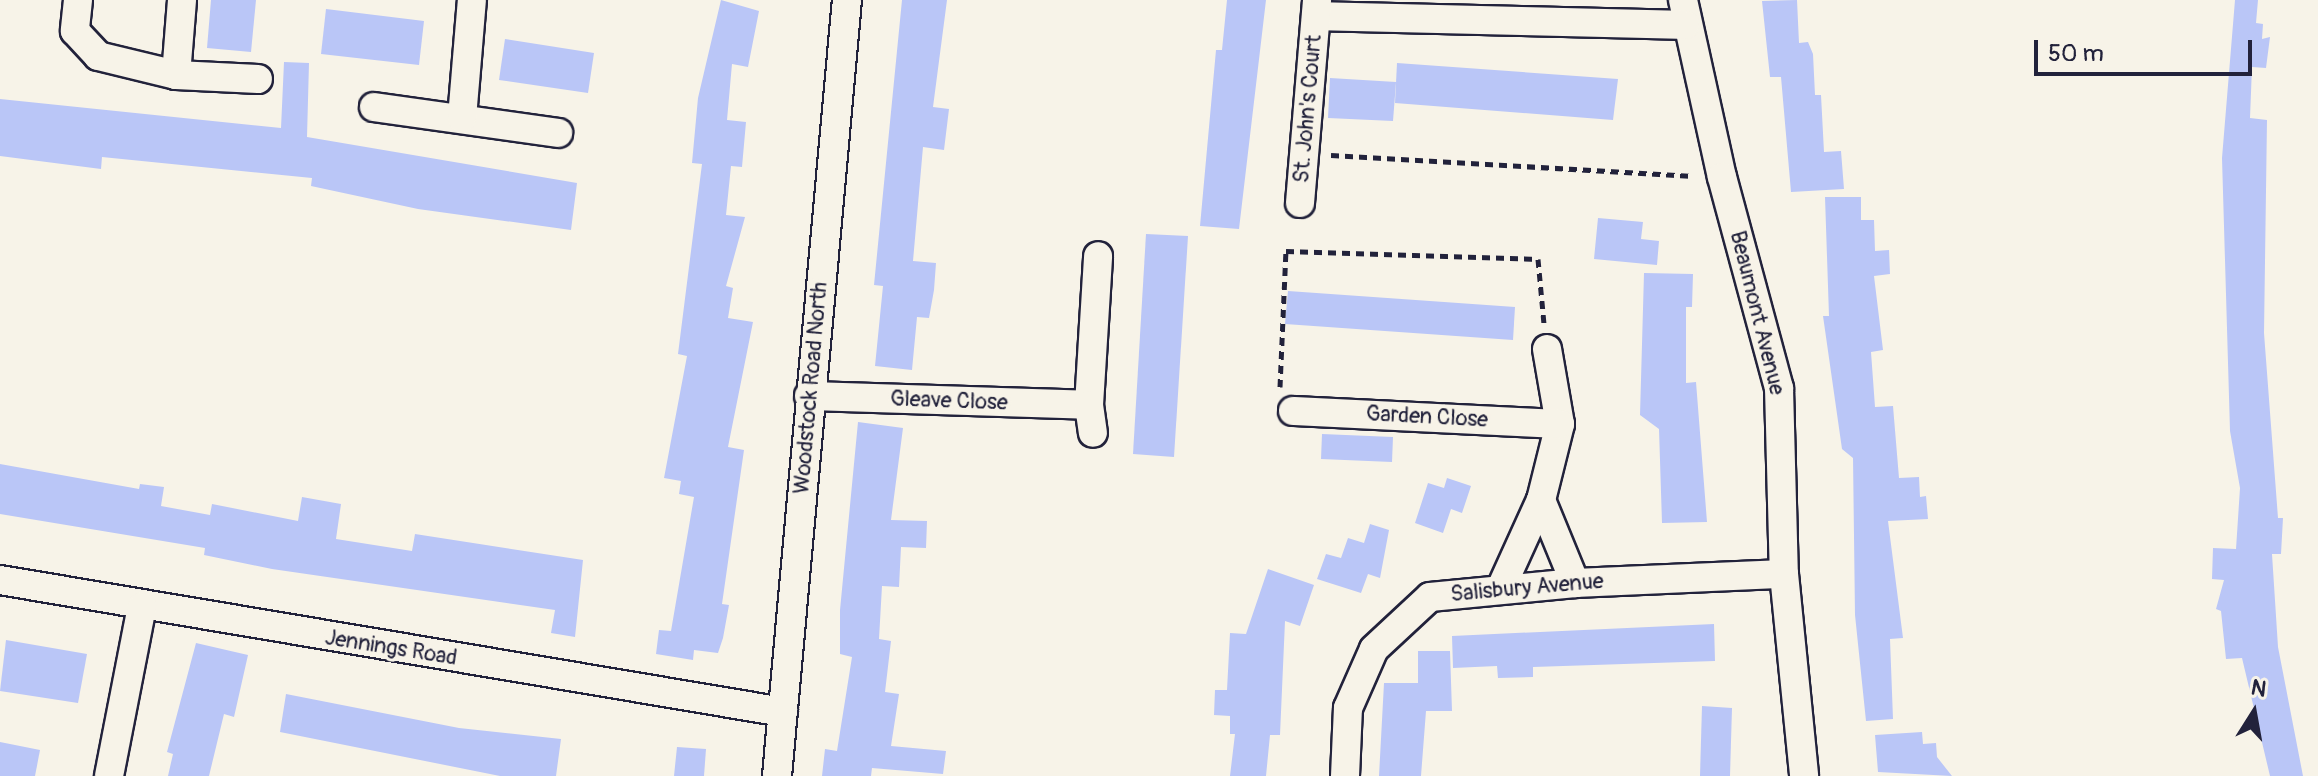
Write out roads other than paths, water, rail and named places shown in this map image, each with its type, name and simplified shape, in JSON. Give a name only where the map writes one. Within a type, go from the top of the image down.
[{"type":"street","points":[[78,0],[75,31],[98,56],[176,75],[258,79]]},
{"type":"street","points":[[176,75],[182,0]]},
{"type":"street","points":[[462,118],[472,0]]},
{"type":"street","name":"Woodstock Road North","points":[[777,776],[847,0]]},
{"type":"street","name":"St. John's Court","points":[[1300,203],[1316,8],[1684,13]]},
{"type":"street","name":"Beaumont Avenue","points":[[1684,13],[1722,177],[1779,388],[1784,574],[1804,776]]},
{"type":"street","points":[[374,107],[558,133]]},
{"type":"street","name":"Gleave Close","points":[[809,396],[1091,419],[1098,256]]},
{"type":"street","points":[[1501,588],[1541,500],[1560,424],[1547,349]]},
{"type":"street","name":"Garden Close","points":[[1293,411],[1560,424]]},
{"type":"street","points":[[1541,500],[1575,583]]},
{"type":"street","name":"Salisbury Avenue","points":[[1345,776],[1348,708],[1374,649],[1430,597],[1575,583],[1784,574]]},
{"type":"street","name":"Jennings Road","points":[[0,580],[142,607],[783,712]]},
{"type":"street","points":[[109,776],[142,607]]}]
